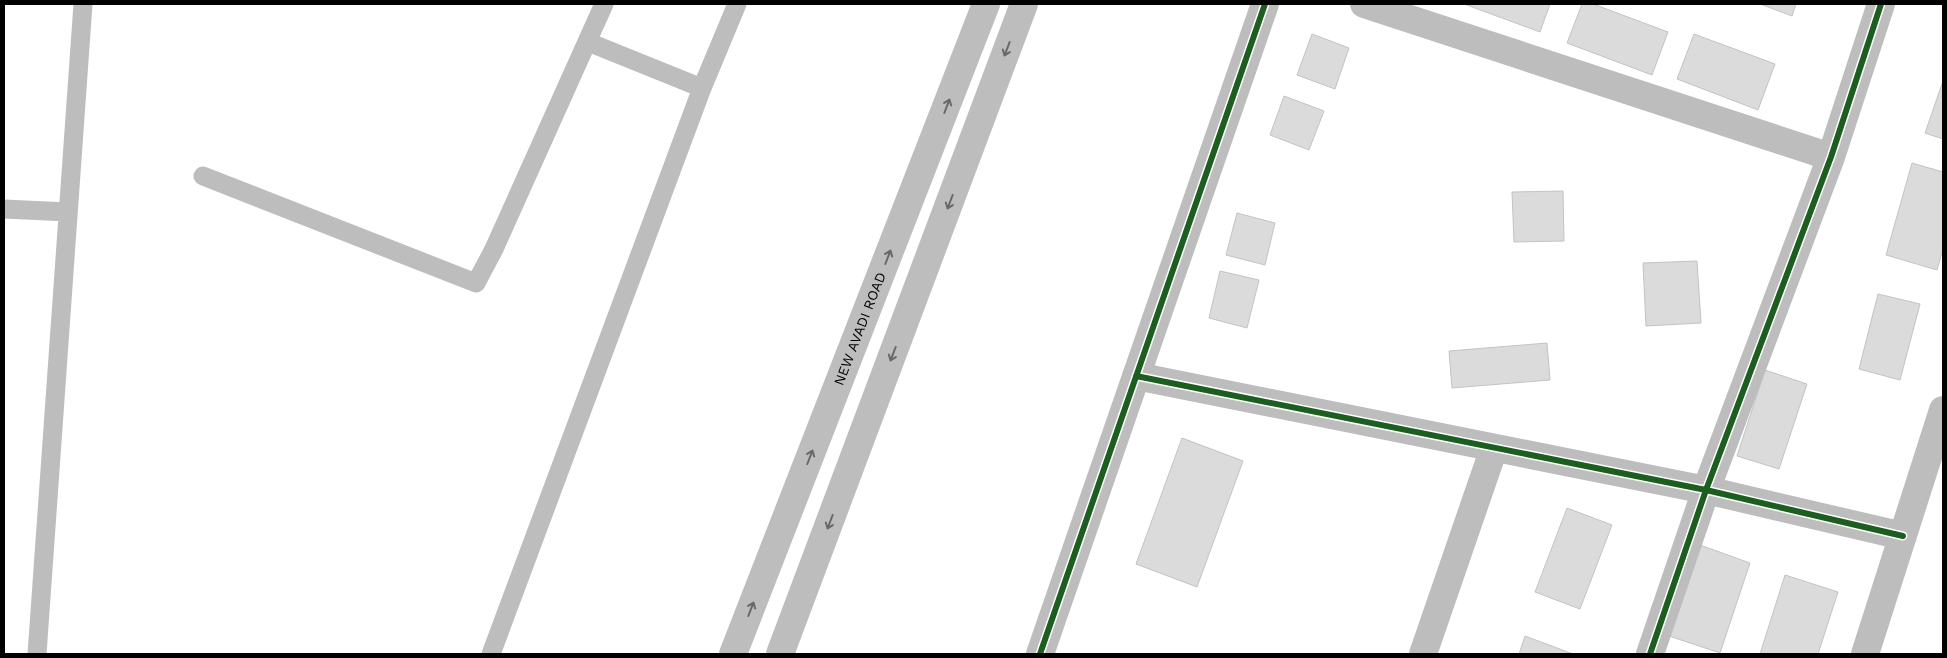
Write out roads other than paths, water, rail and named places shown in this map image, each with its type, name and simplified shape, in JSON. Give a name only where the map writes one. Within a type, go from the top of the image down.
[{"type":"street","name":"NEW AVADI ROAD","points":[[733,654],[986,4]]},
{"type":"street","points":[[780,654],[1024,4]]},
{"type":"street","points":[[1040,654],[1265,4]]},
{"type":"street","points":[[1364,4],[1831,157]]},
{"type":"street","points":[[1650,654],[1706,490],[1831,157],[1881,4]]},
{"type":"street","points":[[1136,376],[1706,490],[1903,536]]},
{"type":"street","points":[[1865,654],[1943,410]]},
{"type":"street","points":[[1423,654],[1494,448]]},
{"type":"lane","points":[[37,654],[83,4]]},
{"type":"lane","points":[[203,176],[476,283],[494,249],[604,4]]},
{"type":"lane","points":[[491,654],[702,88],[736,4]]},
{"type":"lane","points":[[588,42],[702,88]]},
{"type":"lane","points":[[4,209],[68,212]]}]
